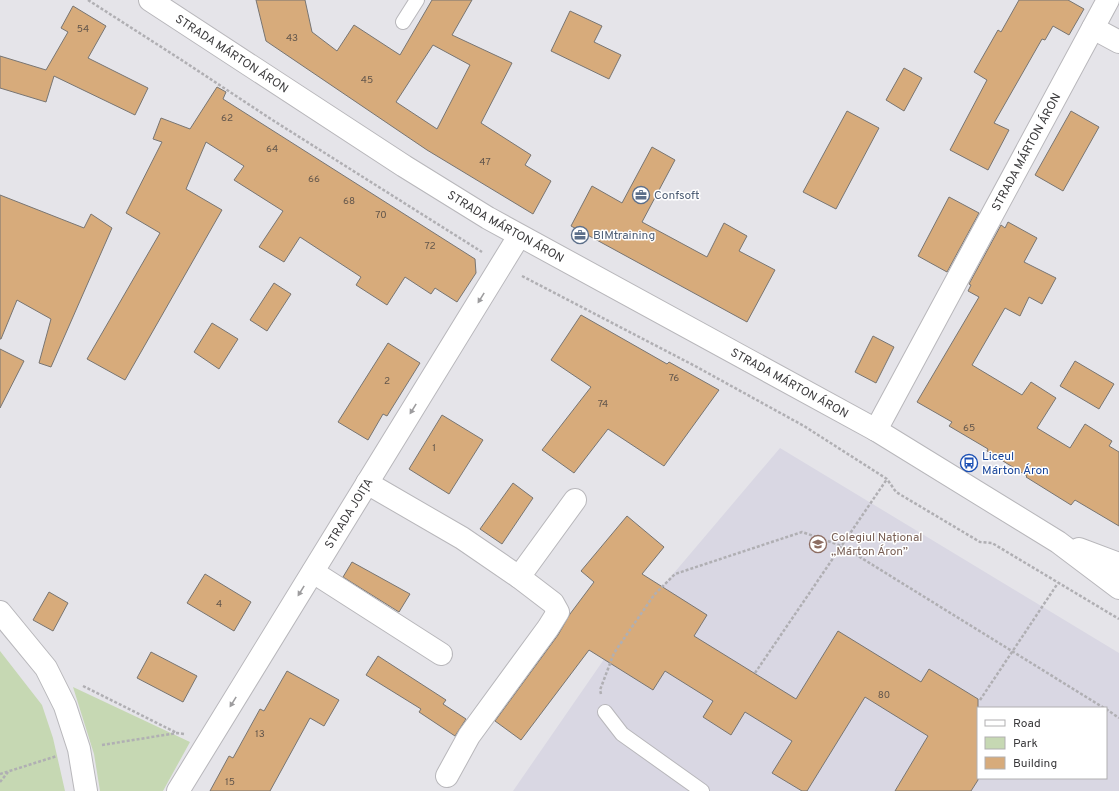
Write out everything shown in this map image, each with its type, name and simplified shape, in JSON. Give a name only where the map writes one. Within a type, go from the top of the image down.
[{"type":"street","name":"STRADA MÁRTON ÁRON","points":[[150,0],[404,166],[519,236],[876,430],[1058,542],[1119,588]]},
{"type":"street","name":"STRADA MÁRTON ÁRON","points":[[876,430],[1108,0]]},
{"type":"street","points":[[1093,28],[1119,42]]},
{"type":"street","name":"STRADA JOIȚA","points":[[178,791],[519,236]]},
{"type":"street","points":[[367,483],[462,538],[554,603],[558,612],[548,628],[469,736],[447,776]]},
{"type":"street","points":[[519,577],[575,500]]},
{"type":"street","name":"STRADA MÁRTON ÁRON","points":[[1058,542],[1119,564]]},
{"type":"street","points":[[312,572],[441,654]]},
{"type":"street","points":[[0,612],[46,668],[65,706],[79,749],[86,791]]},
{"type":"lane","points":[[403,22],[417,0]]},
{"type":"lane","points":[[605,712],[622,734],[702,791]]},
{"type":"path","points":[[88,0],[501,265],[695,366],[797,422],[887,479],[896,492],[980,542],[992,543],[1119,619]]},
{"type":"path","points":[[755,673],[887,479]]},
{"type":"path","points":[[605,712],[600,690],[614,653],[654,595],[674,574],[802,532],[842,546],[1102,707]]},
{"type":"path","points":[[980,700],[1058,582]]},
{"type":"path","points":[[81,685],[177,733]]},
{"type":"path","points":[[1107,710],[1119,718]]},
{"type":"path","points":[[0,782],[8,772]]},
{"type":"shaded area","name":"Colegiul Național „Márton Áron”","points":[[780,448],[1119,653],[1119,791],[513,791],[618,639]]},
{"type":"green space","points":[[0,651],[42,705],[53,738],[65,791],[0,791]]},
{"type":"green space","points":[[73,687],[190,742],[163,791],[100,791],[94,754]]},
{"type":"building","points":[[256,0],[305,0],[312,32],[337,51],[354,25],[400,55],[432,0],[472,0],[452,35],[512,63],[481,123],[531,155],[525,165],[551,181],[533,214],[427,150],[266,41]],"holes":[[[433,45],[470,65],[437,129],[396,102]]]},
{"type":"building","points":[[1019,0],[1068,0],[1084,9],[1069,35],[1053,26],[1045,40],[1042,39],[994,123],[1009,130],[988,170],[950,150],[987,80],[974,72],[998,30],[1001,32]]},
{"type":"building","points":[[73,6],[106,26],[88,58],[148,88],[135,115],[54,76],[46,102],[0,88],[0,56],[46,70],[68,32],[61,28]]},
{"type":"building","points":[[570,11],[602,26],[594,42],[621,55],[609,79],[551,51]]},
{"type":"building","points":[[904,68],[922,78],[904,111],[886,100]]},
{"type":"building","points":[[217,87],[226,92],[223,99],[475,259],[476,273],[457,302],[435,288],[431,294],[405,277],[387,305],[356,285],[361,277],[300,237],[284,262],[259,247],[283,211],[234,180],[244,166],[206,142],[186,189],[222,210],[125,380],[87,359],[160,233],[126,213],[162,142],[153,139],[161,118],[190,129]]},
{"type":"building","points":[[847,111],[879,128],[836,209],[803,192]]},
{"type":"building","points":[[1071,111],[1099,127],[1063,191],[1035,175]]},
{"type":"building","points":[[652,147],[675,160],[642,222],[707,257],[724,223],[747,236],[739,251],[775,270],[747,322],[571,226],[592,186],[622,203]]},
{"type":"building","points":[[0,195],[84,228],[91,214],[112,228],[51,367],[39,363],[51,319],[17,300],[0,339]]},
{"type":"building","points":[[949,197],[979,213],[947,272],[918,256]]},
{"type":"building","points":[[1008,222],[1037,238],[1024,262],[1056,278],[1042,304],[1029,297],[1020,316],[1005,308],[972,365],[1022,395],[1031,382],[1056,398],[1037,428],[1070,448],[1085,424],[1112,441],[1109,446],[1119,452],[1119,526],[1075,500],[1071,505],[987,451],[988,449],[949,426],[952,422],[917,402],[979,297],[968,291],[971,285],[969,284],[1001,225],[1005,228]]},
{"type":"building","points":[[274,283],[291,294],[267,331],[250,320]]},
{"type":"building","points":[[581,315],[667,364],[669,362],[719,390],[664,466],[608,429],[574,473],[542,450],[591,387],[551,360]]},
{"type":"building","points":[[212,323],[238,339],[219,369],[194,352]]},
{"type":"building","points":[[873,336],[894,347],[876,383],[855,372]]},
{"type":"building","points":[[388,343],[420,363],[387,416],[383,414],[368,440],[338,422]]},
{"type":"building","points":[[0,349],[24,361],[0,408]]},
{"type":"building","points":[[1075,361],[1114,384],[1099,409],[1060,386]]},
{"type":"building","points":[[442,415],[483,440],[449,494],[409,469]]},
{"type":"building","points":[[513,483],[533,498],[502,544],[480,529]]},
{"type":"building","points":[[627,516],[664,547],[642,574],[707,615],[694,636],[796,699],[838,631],[921,682],[929,669],[978,699],[978,780],[971,791],[895,791],[928,736],[865,697],[807,791],[802,791],[772,773],[792,741],[745,712],[731,735],[703,717],[713,701],[665,671],[653,690],[589,650],[521,740],[495,721],[558,635],[570,614],[594,582],[581,571]]},
{"type":"building","points":[[352,562],[410,594],[399,612],[343,577]]},
{"type":"building","points":[[205,574],[251,602],[234,631],[187,603]]},
{"type":"building","points":[[49,592],[68,603],[53,631],[33,620]]},
{"type":"building","points":[[151,652],[197,676],[183,702],[137,678]]},
{"type":"building","points":[[378,656],[446,700],[443,704],[466,719],[455,736],[419,712],[421,709],[366,675]]},
{"type":"building","points":[[287,671],[339,700],[324,726],[310,718],[270,791],[210,791],[229,756],[233,758],[260,709],[264,711]]},
{"type":"place","name":"Confsoft","points":[[641,195]]},
{"type":"place","name":"BIMtraining","points":[[580,235]]},
{"type":"place","name":"Liceul Márton Áron","points":[[969,463]]},
{"type":"place","name":"Colegiul Național „Márton Áron”","points":[[818,544]]}]
